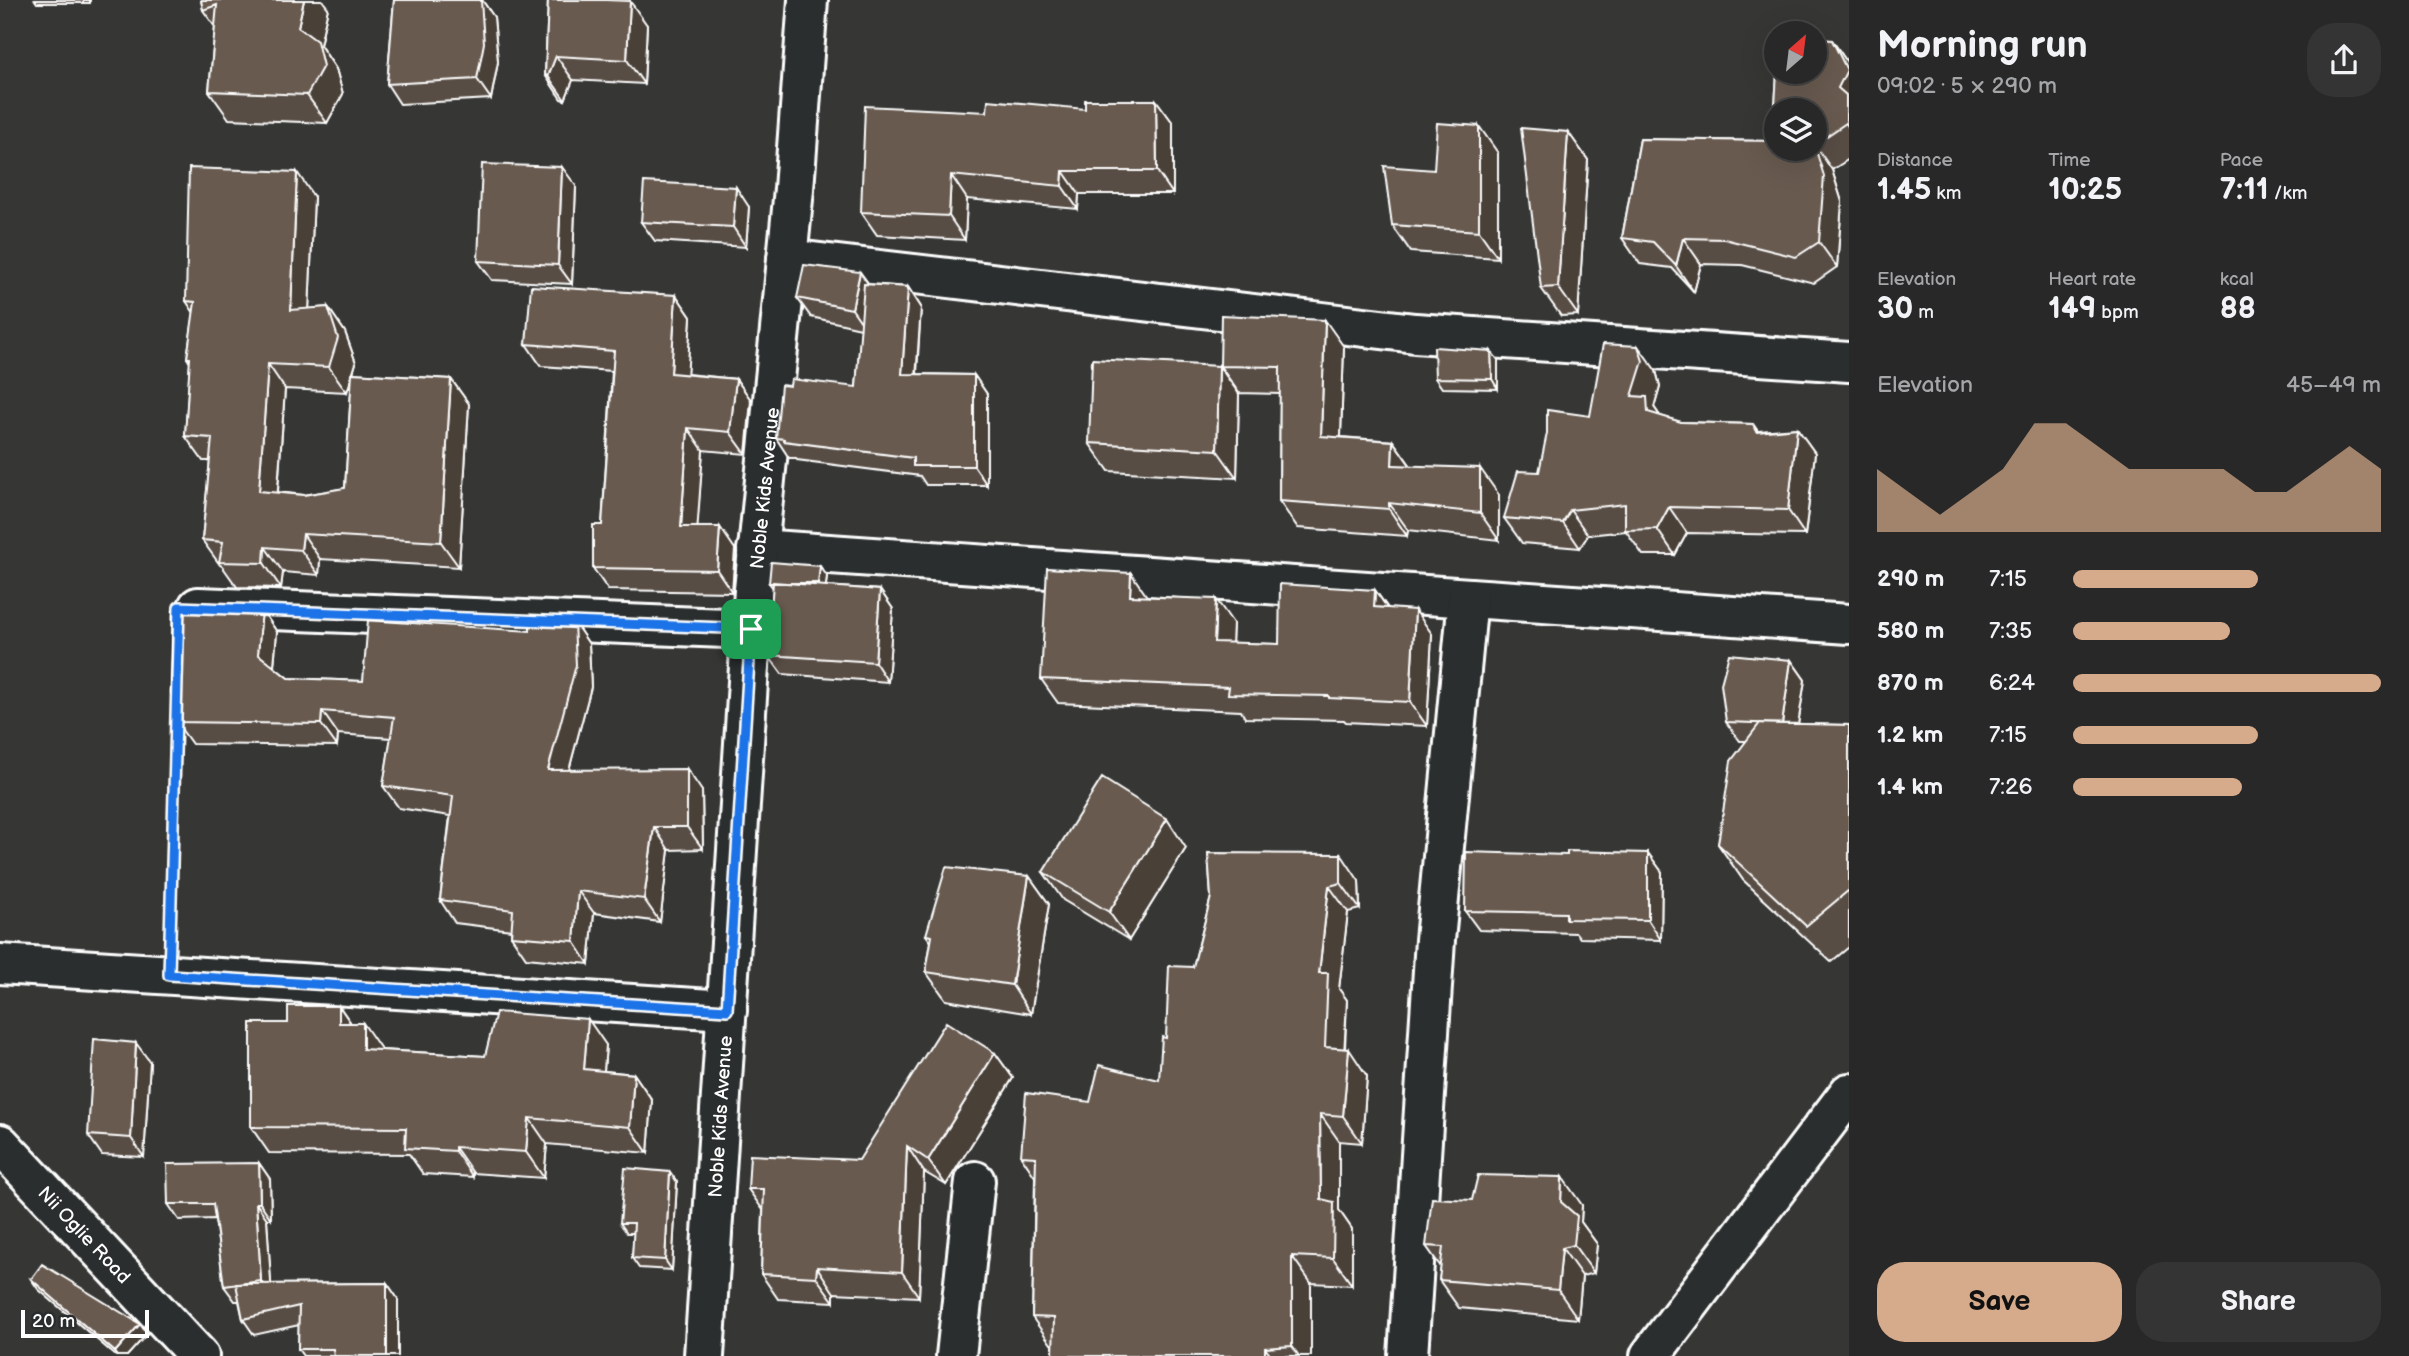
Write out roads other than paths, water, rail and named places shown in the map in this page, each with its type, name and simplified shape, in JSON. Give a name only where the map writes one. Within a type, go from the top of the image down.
[{"type":"street","name":"Noble Kids Avenue","points":[[704,1356],[757,549],[787,260],[808,0]]},
{"type":"street","points":[[787,260],[1415,333],[1849,362]]},
{"type":"street","points":[[757,549],[1849,624]]},
{"type":"street","points":[[1408,1356],[1435,940],[1468,598]]},
{"type":"street","points":[[198,607],[751,629]]},
{"type":"street","points":[[0,964],[727,1010]]},
{"type":"street","points":[[1650,1356],[1849,1093]]},
{"type":"street","name":"Nii Oglie Road","points":[[0,1144],[199,1356]]},
{"type":"street","points":[[956,1356],[975,1181]]}]
